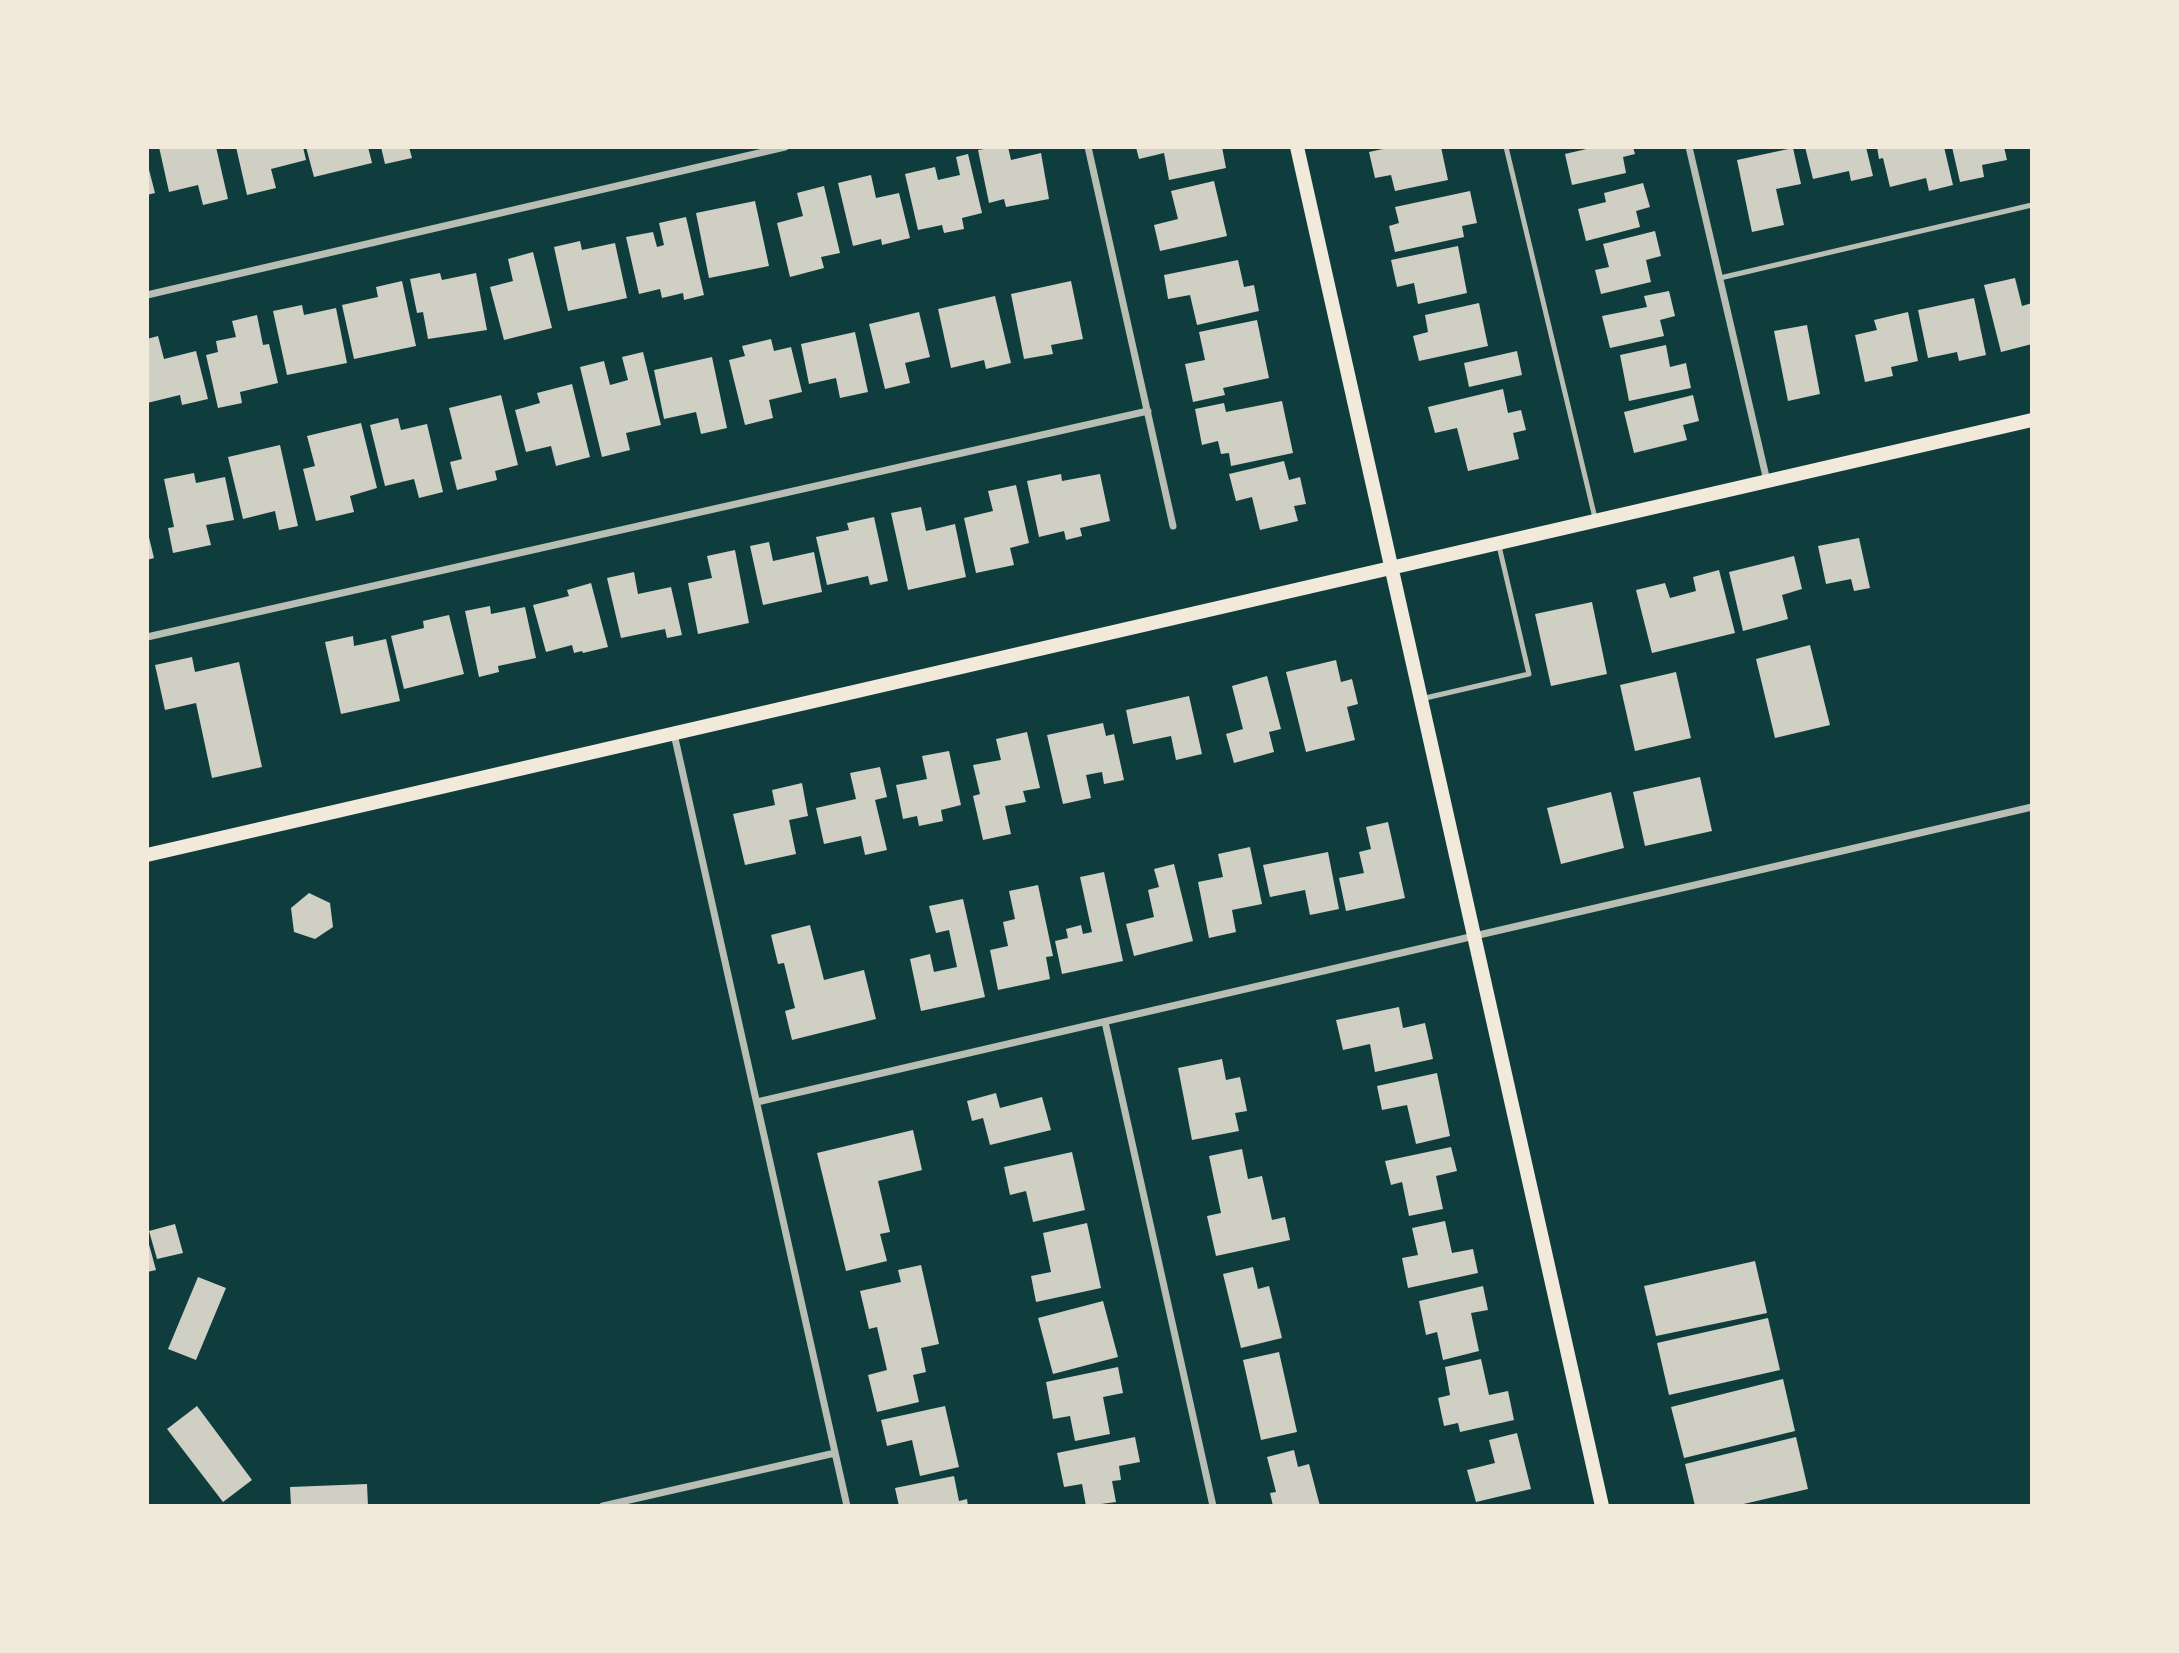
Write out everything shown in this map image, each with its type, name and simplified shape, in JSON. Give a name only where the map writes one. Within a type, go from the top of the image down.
[{"type":"main road","points":[[1297,147],[1602,1506]]},
{"type":"main road","points":[[147,855],[2032,420]]},
{"type":"street","points":[[147,295],[785,147]]},
{"type":"street","points":[[1088,147],[1173,526]]},
{"type":"street","points":[[1689,147],[1767,481]]},
{"type":"street","points":[[147,637],[1148,411]]},
{"type":"street","points":[[674,733],[847,1506]]},
{"type":"street","points":[[757,1102],[2032,807]]},
{"type":"street","points":[[1105,1022],[1213,1506]]},
{"type":"street","points":[[603,1506],[835,1453]]},
{"type":"lane","points":[[1507,147],[1596,521]]},
{"type":"lane","points":[[1720,278],[2032,205]]},
{"type":"lane","points":[[1421,699],[1529,674],[1498,544]]},
{"type":"building","points":[[159,147],[216,147],[228,199],[203,205],[198,185],[169,192]]},
{"type":"building","points":[[236,147],[303,147],[306,160],[271,169],[276,188],[247,195]]},
{"type":"building","points":[[306,147],[368,147],[372,163],[314,177]]},
{"type":"building","points":[[381,147],[409,147],[412,158],[385,164]]},
{"type":"building","points":[[1008,147],[1011,160],[1041,153],[1049,199],[1006,207],[1004,199],[989,203],[978,150]]},
{"type":"building","points":[[1136,147],[1222,147],[1226,168],[1169,180],[1164,153],[1139,159]]},
{"type":"building","points":[[1392,147],[1441,147],[1448,180],[1395,191],[1391,175],[1375,178],[1369,152]]},
{"type":"building","points":[[1595,147],[1633,147],[1635,154],[1623,157],[1626,173],[1572,185],[1565,154]]},
{"type":"building","points":[[1805,147],[1866,147],[1873,176],[1851,181],[1849,171],[1813,179]]},
{"type":"building","points":[[1877,147],[1944,147],[1953,185],[1929,191],[1926,178],[1890,187],[1883,158],[1879,159]]},
{"type":"building","points":[[1952,147],[2004,147],[2007,160],[1982,165],[1984,177],[1960,182]]},
{"type":"building","points":[[1793,148],[1801,184],[1776,189],[1784,225],[1752,232],[1737,160]]},
{"type":"building","points":[[968,154],[982,213],[962,218],[964,229],[944,233],[942,225],[918,230],[905,174],[935,167],[938,180],[960,175],[956,157]]},
{"type":"building","points":[[147,162],[155,193],[147,195]]},
{"type":"building","points":[[871,175],[876,198],[899,193],[910,238],[882,245],[881,239],[853,246],[838,183]]},
{"type":"building","points":[[1214,181],[1227,236],[1160,251],[1154,225],[1178,219],[1171,191]]},
{"type":"building","points":[[1643,183],[1650,207],[1636,211],[1640,227],[1586,241],[1578,209],[1606,202],[1604,193]]},
{"type":"building","points":[[824,186],[840,253],[821,257],[824,268],[790,277],[777,223],[803,216],[797,193]]},
{"type":"building","points":[[1470,191],[1477,223],[1462,226],[1464,237],[1395,252],[1389,226],[1399,223],[1395,207]]},
{"type":"building","points":[[755,201],[769,266],[709,278],[696,213]]},
{"type":"building","points":[[686,217],[704,295],[684,300],[683,293],[662,298],[660,289],[639,294],[626,237],[653,232],[657,247],[664,245],[659,223]]},
{"type":"building","points":[[1655,231],[1661,256],[1646,260],[1651,282],[1601,294],[1595,270],[1609,267],[1603,244]]},
{"type":"building","points":[[580,241],[582,250],[615,243],[627,298],[568,311],[554,247]]},
{"type":"building","points":[[1458,246],[1467,293],[1418,304],[1414,283],[1397,287],[1391,260]]},
{"type":"building","points":[[533,252],[552,328],[504,340],[490,287],[513,281],[508,259]]},
{"type":"building","points":[[1238,260],[1244,287],[1254,285],[1259,311],[1197,325],[1190,295],[1168,299],[1164,275]]},
{"type":"building","points":[[440,273],[442,280],[476,273],[487,330],[428,339],[423,312],[417,313],[410,279]]},
{"type":"building","points":[[2015,278],[2022,306],[2032,303],[2032,344],[2001,352],[1984,285]]},
{"type":"building","points":[[402,281],[416,346],[354,359],[342,305],[378,297],[376,287]]},
{"type":"building","points":[[1071,281],[1083,339],[1051,345],[1053,354],[1024,359],[1011,294]]},
{"type":"building","points":[[1669,291],[1675,316],[1660,320],[1664,336],[1610,348],[1602,316],[1647,307],[1644,296]]},
{"type":"building","points":[[995,296],[1011,363],[986,369],[984,360],[951,368],[938,309]]},
{"type":"building","points":[[1974,298],[1986,355],[1959,361],[1957,352],[1928,358],[1918,310]]},
{"type":"building","points":[[1479,303],[1488,346],[1419,361],[1413,336],[1428,332],[1425,315]]},
{"type":"building","points":[[302,305],[304,315],[336,308],[347,363],[287,375],[273,311]]},
{"type":"building","points":[[919,312],[930,357],[905,363],[910,383],[885,389],[869,324]]},
{"type":"building","points":[[1908,312],[1918,361],[1891,367],[1893,376],[1865,382],[1855,335],[1877,330],[1874,320]]},
{"type":"building","points":[[257,315],[263,345],[269,344],[278,383],[240,392],[242,403],[218,408],[206,355],[218,352],[216,341],[236,337],[232,321]]},
{"type":"building","points":[[1257,320],[1269,378],[1223,388],[1225,395],[1193,402],[1185,364],[1205,360],[1199,332]]},
{"type":"building","points":[[1807,325],[1820,394],[1788,401],[1774,331]]},
{"type":"building","points":[[855,332],[868,392],[840,398],[836,378],[809,384],[801,344]]},
{"type":"building","points":[[158,336],[164,359],[196,351],[208,399],[182,405],[180,395],[147,403],[147,339]]},
{"type":"building","points":[[771,339],[774,351],[791,347],[802,392],[769,400],[773,418],[745,425],[729,360],[745,356],[742,346]]},
{"type":"building","points":[[1666,345],[1670,367],[1686,363],[1691,388],[1629,401],[1620,355]]},
{"type":"building","points":[[1517,351],[1522,375],[1469,387],[1464,363]]},
{"type":"building","points":[[643,352],[661,425],[626,433],[630,450],[602,457],[580,367],[604,361],[610,385],[628,380],[622,357]]},
{"type":"building","points":[[712,357],[727,428],[701,434],[696,412],[664,419],[654,370]]},
{"type":"building","points":[[572,384],[590,457],[556,466],[551,446],[526,452],[515,410],[540,403],[537,393]]},
{"type":"building","points":[[1503,389],[1508,413],[1521,410],[1526,430],[1513,433],[1519,459],[1468,471],[1457,428],[1435,433],[1428,407]]},
{"type":"building","points":[[501,395],[518,465],[495,471],[497,480],[457,490],[450,462],[462,459],[449,408]]},
{"type":"building","points":[[1693,395],[1699,421],[1683,425],[1687,440],[1634,453],[1624,412]]},
{"type":"building","points":[[1282,401],[1293,453],[1231,466],[1229,453],[1221,454],[1218,441],[1202,445],[1195,409],[1224,403],[1226,412]]},
{"type":"building","points":[[398,418],[401,430],[427,424],[443,492],[419,498],[414,479],[385,486],[370,425]]},
{"type":"building","points":[[361,423],[377,488],[350,496],[354,512],[316,521],[303,469],[315,466],[307,436]]},
{"type":"building","points":[[280,445],[298,526],[279,530],[275,511],[243,519],[228,457]]},
{"type":"building","points":[[1284,461],[1289,480],[1300,477],[1306,504],[1294,506],[1298,521],[1260,530],[1252,497],[1236,501],[1229,474]]},
{"type":"building","points":[[194,473],[196,483],[225,477],[234,520],[206,525],[211,545],[173,553],[168,528],[174,527],[164,479]]},
{"type":"building","points":[[1061,474],[1062,481],[1100,474],[1110,521],[1080,528],[1082,536],[1066,540],[1064,531],[1039,537],[1027,481]]},
{"type":"building","points":[[1016,485],[1029,543],[1010,548],[1014,565],[976,573],[964,518],[993,511],[988,491]]},
{"type":"building","points":[[921,507],[926,531],[955,524],[966,577],[908,590],[891,513]]},
{"type":"building","points":[[874,517],[888,581],[870,585],[868,576],[827,585],[816,537],[849,530],[847,523]]},
{"type":"building","points":[[147,529],[154,558],[147,560]]},
{"type":"building","points":[[1859,538],[1870,588],[1854,591],[1851,579],[1826,584],[1818,546]]},
{"type":"building","points":[[769,542],[773,561],[814,552],[822,592],[763,605],[750,546]]},
{"type":"building","points":[[735,550],[749,623],[698,634],[688,583],[712,578],[707,556]]},
{"type":"building","points":[[1794,556],[1802,589],[1782,595],[1788,619],[1743,631],[1729,572]]},
{"type":"building","points":[[1719,570],[1735,633],[1652,653],[1636,590],[1665,583],[1670,598],[1696,591],[1693,577]]},
{"type":"building","points":[[634,572],[638,594],[671,587],[682,635],[667,638],[665,629],[621,638],[607,578]]},
{"type":"building","points":[[591,583],[608,647],[574,653],[572,645],[546,652],[533,605],[569,596],[567,590]]},
{"type":"building","points":[[1592,602],[1607,674],[1551,686],[1535,614]]},
{"type":"building","points":[[490,606],[491,614],[525,607],[536,658],[498,666],[499,672],[479,677],[465,611]]},
{"type":"building","points":[[449,615],[464,674],[404,689],[391,636],[424,628],[423,621]]},
{"type":"building","points":[[353,636],[354,646],[386,639],[400,701],[341,714],[325,642]]},
{"type":"building","points":[[1810,645],[1830,725],[1775,738],[1756,659]]},
{"type":"building","points":[[192,657],[195,672],[239,662],[262,767],[212,778],[196,703],[165,710],[155,665]]},
{"type":"building","points":[[1336,660],[1341,682],[1352,679],[1358,704],[1347,707],[1355,740],[1306,752],[1286,672]]},
{"type":"building","points":[[1676,672],[1691,738],[1635,751],[1620,685]]},
{"type":"building","points":[[1267,676],[1281,729],[1269,732],[1274,752],[1234,763],[1226,734],[1243,729],[1232,686]]},
{"type":"building","points":[[1189,696],[1202,754],[1176,760],[1171,736],[1133,744],[1126,710]]},
{"type":"building","points":[[1103,723],[1106,736],[1114,734],[1124,780],[1104,784],[1102,772],[1086,775],[1091,798],[1063,804],[1047,735]]},
{"type":"building","points":[[1027,732],[1040,788],[1023,791],[1026,802],[1005,806],[1011,834],[983,840],[973,796],[980,794],[973,765],[1001,760],[996,739]]},
{"type":"building","points":[[949,751],[961,805],[941,810],[943,821],[919,826],[917,816],[903,819],[896,785],[927,779],[922,756]]},
{"type":"building","points":[[880,767],[887,797],[875,800],[887,850],[865,855],[861,836],[824,844],[816,808],[856,799],[850,773]]},
{"type":"building","points":[[1700,777],[1712,831],[1645,846],[1633,792]]},
{"type":"building","points":[[802,783],[808,816],[789,820],[796,854],[745,865],[733,814],[775,805],[772,790]]},
{"type":"building","points":[[1611,792],[1624,848],[1561,864],[1547,808]]},
{"type":"building","points":[[1388,822],[1405,898],[1346,911],[1339,878],[1364,873],[1359,852],[1371,849],[1366,827]]},
{"type":"building","points":[[1250,847],[1262,904],[1232,910],[1236,932],[1209,938],[1198,882],[1223,877],[1218,854]]},
{"type":"building","points":[[1328,852],[1339,909],[1310,915],[1305,890],[1270,897],[1263,865]]},
{"type":"building","points":[[1174,864],[1193,941],[1134,956],[1126,924],[1154,917],[1148,890],[1159,887],[1154,869]]},
{"type":"building","points":[[1104,872],[1123,961],[1062,974],[1055,941],[1068,938],[1066,929],[1081,925],[1083,934],[1092,932],[1080,877]]},
{"type":"building","points":[[1038,885],[1053,956],[1046,957],[1050,979],[998,990],[990,950],[1008,946],[1003,922],[1015,919],[1009,891]]},
{"type":"building","points":[[309,893],[330,903],[333,927],[315,939],[294,932],[291,908]]},
{"type":"building","points":[[963,899],[985,997],[921,1011],[910,959],[930,954],[934,972],[957,967],[949,930],[936,933],[929,906]]},
{"type":"building","points":[[810,925],[824,980],[864,970],[876,1019],[792,1040],[785,1011],[795,1008],[784,963],[778,964],[771,935]]},
{"type":"building","points":[[1399,1007],[1403,1028],[1425,1023],[1433,1059],[1375,1072],[1370,1044],[1343,1050],[1336,1020]]},
{"type":"building","points":[[1222,1059],[1226,1080],[1240,1077],[1247,1111],[1235,1113],[1239,1131],[1192,1140],[1178,1068]]},
{"type":"building","points":[[1437,1073],[1450,1136],[1416,1144],[1407,1105],[1382,1110],[1377,1086]]},
{"type":"building","points":[[996,1093],[1000,1108],[1042,1097],[1051,1130],[990,1145],[983,1118],[972,1121],[967,1101]]},
{"type":"building","points":[[913,1130],[922,1170],[878,1181],[890,1232],[880,1234],[887,1261],[846,1271],[817,1153]]},
{"type":"building","points":[[1451,1147],[1457,1171],[1436,1176],[1443,1209],[1409,1216],[1402,1182],[1391,1185],[1385,1161]]},
{"type":"building","points":[[1242,1149],[1248,1179],[1262,1176],[1272,1220],[1285,1217],[1290,1240],[1216,1256],[1207,1216],[1221,1213],[1209,1156]]},
{"type":"building","points":[[1072,1152],[1085,1210],[1033,1222],[1026,1191],[1010,1195],[1004,1167]]},
{"type":"building","points":[[1445,1221],[1452,1253],[1473,1249],[1478,1273],[1408,1288],[1402,1258],[1418,1255],[1412,1228]]},
{"type":"building","points":[[1087,1223],[1101,1288],[1036,1302],[1031,1276],[1051,1272],[1043,1233]]},
{"type":"building","points":[[175,1224],[183,1253],[157,1259],[149,1231]]},
{"type":"building","points":[[147,1237],[156,1270],[147,1272]]},
{"type":"building","points":[[1755,1261],[1767,1313],[1656,1336],[1644,1286]]},
{"type":"building","points":[[921,1265],[939,1344],[921,1348],[926,1372],[913,1375],[919,1402],[877,1412],[868,1375],[887,1370],[877,1327],[869,1329],[860,1291],[901,1282],[898,1270]]},
{"type":"building","points":[[1253,1267],[1258,1289],[1269,1286],[1282,1338],[1241,1348],[1223,1274]]},
{"type":"building","points":[[198,1277],[226,1288],[196,1360],[168,1349]]},
{"type":"building","points":[[1483,1286],[1488,1310],[1471,1313],[1479,1351],[1443,1360],[1437,1332],[1426,1335],[1419,1301]]},
{"type":"building","points":[[1103,1301],[1118,1357],[1053,1374],[1038,1318]]},
{"type":"building","points":[[1768,1318],[1780,1370],[1669,1395],[1657,1343]]},
{"type":"building","points":[[1279,1352],[1297,1432],[1261,1440],[1243,1360]]},
{"type":"building","points":[[1481,1359],[1489,1395],[1508,1391],[1514,1420],[1460,1432],[1458,1423],[1444,1426],[1438,1398],[1450,1395],[1445,1367]]},
{"type":"building","points":[[1118,1367],[1123,1393],[1103,1397],[1110,1434],[1075,1441],[1070,1416],[1053,1419],[1046,1382]]},
{"type":"building","points":[[1783,1379],[1795,1431],[1684,1458],[1671,1407]]},
{"type":"building","points":[[197,1406],[252,1480],[223,1502],[167,1429]]},
{"type":"building","points":[[945,1406],[959,1467],[920,1476],[912,1440],[887,1446],[881,1420]]},
{"type":"building","points":[[1517,1433],[1531,1489],[1476,1502],[1467,1470],[1495,1463],[1489,1440]]},
{"type":"building","points":[[1135,1437],[1140,1462],[1119,1466],[1121,1480],[1112,1481],[1116,1502],[1086,1506],[1082,1484],[1064,1487],[1057,1453]]},
{"type":"building","points":[[1796,1437],[1808,1489],[1735,1506],[1695,1506],[1685,1464]]},
{"type":"building","points":[[1294,1450],[1298,1467],[1309,1464],[1320,1506],[1273,1506],[1270,1493],[1276,1492],[1267,1457]]},
{"type":"building","points":[[954,1476],[959,1501],[967,1499],[968,1506],[899,1506],[895,1488]]},
{"type":"building","points":[[367,1484],[368,1506],[291,1506],[290,1487]]}]
